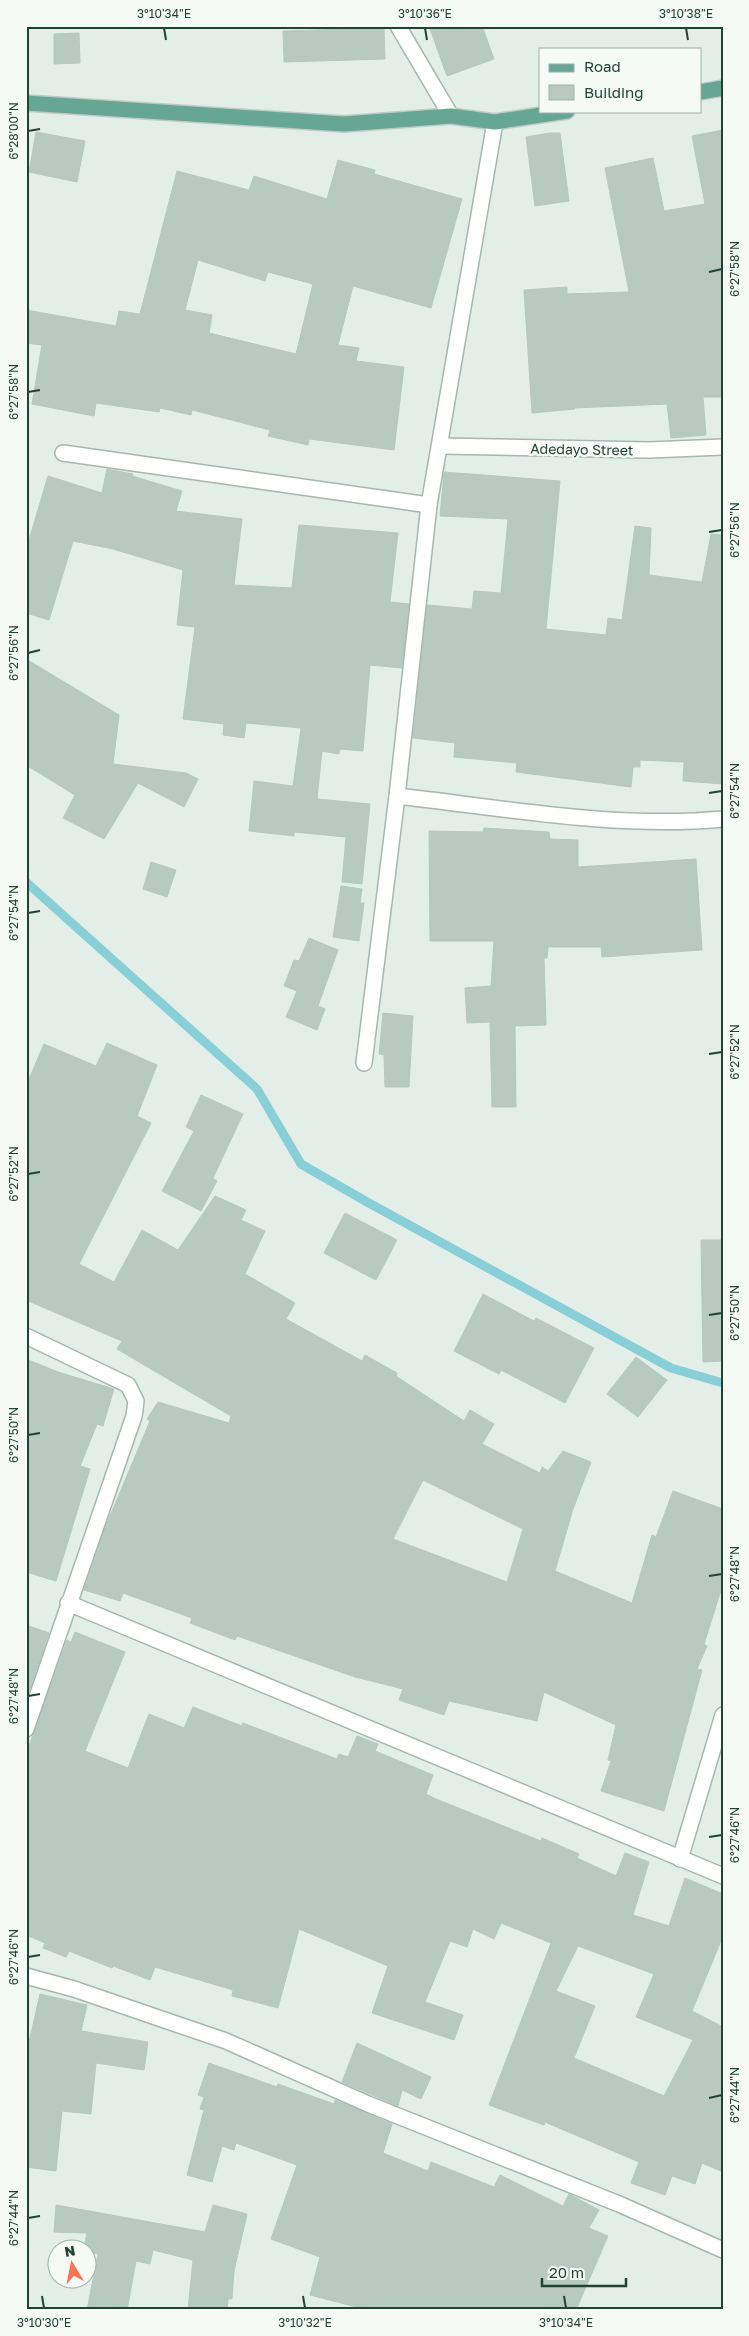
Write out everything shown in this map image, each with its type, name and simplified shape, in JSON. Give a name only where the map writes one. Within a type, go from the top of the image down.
[{"type":"main road","points":[[702,92],[723,88]]},
{"type":"main road","points":[[26,103],[344,124],[451,116],[495,122],[560,112]]},
{"type":"street","points":[[398,26],[451,116]]},
{"type":"street","points":[[364,1063],[397,796],[429,505],[441,446],[495,122]]},
{"type":"street","name":"Adedayo Street","points":[[441,446],[649,450],[723,447]]},
{"type":"street","points":[[63,453],[429,505]]},
{"type":"street","points":[[397,796],[602,819],[696,822],[723,819]]},
{"type":"street","points":[[26,1336],[128,1385],[136,1401],[134,1416],[26,1729]]},
{"type":"street","points":[[68,1603],[723,1876]]},
{"type":"street","points":[[680,1859],[723,1715]]},
{"type":"street","points":[[26,1976],[74,1990],[226,2041],[368,2104],[619,2204],[723,2250]]},
{"type":"building","points":[[429,26],[482,26],[494,59],[447,76]]},
{"type":"building","points":[[384,28],[385,59],[284,62],[283,31]]},
{"type":"building","points":[[79,33],[80,63],[54,64],[54,34]]},
{"type":"building","points":[[723,130],[723,397],[703,397],[706,435],[671,438],[667,404],[574,408],[532,413],[524,290],[567,287],[567,294],[629,292],[605,168],[653,158],[664,211],[705,204],[692,136]]},
{"type":"building","points":[[36,132],[85,141],[77,182],[29,172]]},
{"type":"building","points":[[560,133],[569,201],[535,206],[526,137]]},
{"type":"building","points":[[338,160],[375,170],[374,174],[462,199],[431,308],[353,286],[338,345],[359,348],[356,361],[404,367],[394,450],[309,439],[308,445],[268,436],[270,430],[192,410],[191,415],[160,408],[159,412],[96,403],[94,416],[32,404],[42,345],[26,343],[26,310],[116,326],[119,311],[140,314],[177,171],[249,190],[254,176],[327,199]],"holes":[[[198,260],[265,281],[268,272],[313,284],[296,354],[209,333],[212,315],[185,310]]]},
{"type":"building","points":[[107,469],[133,474],[132,476],[182,491],[176,511],[242,519],[234,585],[292,588],[299,525],[398,533],[390,602],[409,604],[402,668],[370,665],[363,751],[340,749],[339,754],[322,751],[317,799],[370,804],[362,884],[342,882],[346,837],[294,832],[294,836],[249,831],[254,781],[293,786],[301,728],[246,723],[244,738],[223,735],[224,724],[183,719],[195,627],[177,625],[183,570],[113,549],[73,541],[49,620],[26,613],[26,550],[48,476],[102,493]]},
{"type":"building","points":[[444,472],[560,481],[546,629],[606,635],[608,618],[622,620],[635,526],[651,528],[649,575],[702,582],[711,534],[723,535],[723,784],[683,781],[684,762],[640,760],[640,767],[633,767],[631,787],[516,772],[517,763],[454,757],[455,743],[413,738],[427,605],[472,609],[474,591],[501,593],[508,519],[440,516]]},
{"type":"building","points":[[26,659],[119,715],[113,764],[186,773],[198,779],[184,807],[138,783],[104,839],[63,818],[75,795],[26,765]]},
{"type":"building","points":[[484,828],[549,832],[550,839],[578,840],[578,867],[696,859],[702,950],[602,957],[601,947],[548,947],[547,958],[544,958],[546,1025],[515,1026],[516,1107],[492,1107],[490,1022],[467,1023],[465,988],[491,986],[494,941],[430,941],[429,831],[483,832]]},
{"type":"building","points":[[151,862],[176,870],[167,897],[143,889]]},
{"type":"building","points":[[341,886],[362,889],[360,903],[364,903],[359,941],[333,937]]},
{"type":"building","points":[[309,938],[338,950],[318,1006],[325,1009],[317,1030],[286,1017],[297,991],[284,986],[294,960],[299,961]]},
{"type":"building","points":[[383,1013],[413,1016],[409,1087],[385,1087],[384,1055],[379,1054]]},
{"type":"building","points":[[107,1043],[157,1065],[137,1116],[151,1123],[79,1264],[114,1282],[142,1230],[178,1250],[215,1196],[246,1210],[241,1220],[265,1231],[245,1274],[295,1303],[286,1319],[362,1361],[365,1355],[397,1373],[396,1376],[464,1421],[470,1410],[494,1424],[482,1444],[540,1473],[542,1467],[548,1471],[563,1451],[591,1462],[573,1509],[555,1571],[632,1603],[652,1535],[656,1537],[673,1491],[723,1509],[723,1584],[704,1644],[707,1646],[697,1669],[702,1670],[664,1811],[601,1791],[611,1761],[608,1760],[616,1725],[544,1692],[537,1721],[449,1701],[444,1715],[399,1700],[403,1689],[355,1677],[237,1636],[235,1640],[190,1623],[192,1618],[123,1593],[120,1601],[84,1590],[105,1528],[150,1421],[147,1419],[158,1402],[229,1423],[231,1416],[117,1349],[122,1341],[26,1300],[26,1086],[44,1044],[96,1066]],"holes":[[[423,1480],[523,1529],[507,1582],[393,1539]]]},
{"type":"building","points":[[201,1095],[243,1114],[213,1178],[217,1181],[201,1211],[162,1191],[194,1131],[186,1127]]},
{"type":"building","points":[[345,1213],[397,1240],[376,1280],[324,1253]]},
{"type":"building","points":[[701,1240],[723,1240],[723,1361],[703,1362]]},
{"type":"building","points":[[483,1294],[534,1321],[536,1318],[594,1348],[565,1403],[501,1370],[499,1374],[454,1351]]},
{"type":"building","points":[[636,1357],[667,1380],[638,1417],[607,1394]]},
{"type":"building","points":[[26,1359],[58,1372],[114,1389],[103,1426],[97,1424],[80,1466],[90,1469],[56,1581],[26,1572]]},
{"type":"building","points":[[26,1625],[49,1633],[26,1700]]},
{"type":"building","points":[[75,1632],[125,1652],[85,1751],[128,1768],[149,1714],[184,1728],[193,1707],[242,1726],[243,1723],[337,1759],[339,1754],[348,1757],[357,1736],[378,1744],[375,1751],[433,1775],[426,1794],[436,1799],[541,1841],[542,1838],[579,1854],[577,1858],[616,1876],[625,1853],[649,1862],[633,1915],[669,1926],[685,1878],[723,1894],[723,1936],[692,2011],[723,2027],[723,2172],[702,2163],[695,2184],[672,2176],[665,2195],[631,2183],[639,2162],[545,2122],[544,2125],[489,2105],[551,1943],[501,1923],[494,1939],[473,1929],[467,1947],[450,1941],[425,2002],[463,2015],[454,2040],[372,2013],[388,1966],[299,1929],[278,2008],[232,1996],[233,1990],[155,1967],[150,1980],[113,1966],[112,1968],[69,1951],[66,1957],[43,1948],[45,1943],[26,1935],[26,1754],[67,1640],[71,1642]],"holes":[[[578,1946],[654,1974],[636,2017],[693,2040],[664,2096],[574,2058],[595,2006],[556,1991]]]},
{"type":"building","points":[[40,1994],[87,2005],[81,2031],[148,2042],[144,2070],[96,2063],[91,2114],[62,2111],[56,2171],[26,2167],[26,2055]]},
{"type":"building","points":[[357,2043],[431,2077],[421,2099],[402,2090],[398,2106],[342,2082]]},
{"type":"building","points":[[209,2063],[277,2087],[278,2084],[334,2104],[335,2100],[392,2124],[383,2153],[428,2171],[431,2162],[494,2187],[500,2175],[563,2206],[569,2194],[599,2210],[589,2228],[608,2236],[576,2310],[368,2310],[310,2295],[320,2257],[271,2239],[297,2165],[236,2143],[234,2150],[222,2146],[212,2182],[187,2175],[204,2110],[200,2109],[204,2097],[198,2095]]},
{"type":"building","points":[[56,2205],[205,2232],[213,2205],[247,2214],[234,2271],[232,2299],[228,2299],[227,2310],[188,2310],[193,2260],[153,2250],[150,2264],[136,2261],[127,2310],[87,2310],[91,2288],[98,2288],[98,2238],[86,2238],[87,2233],[54,2232]]},
{"type":"waterway","points":[[26,882],[257,1089],[301,1164],[671,1368],[723,1383]]}]
